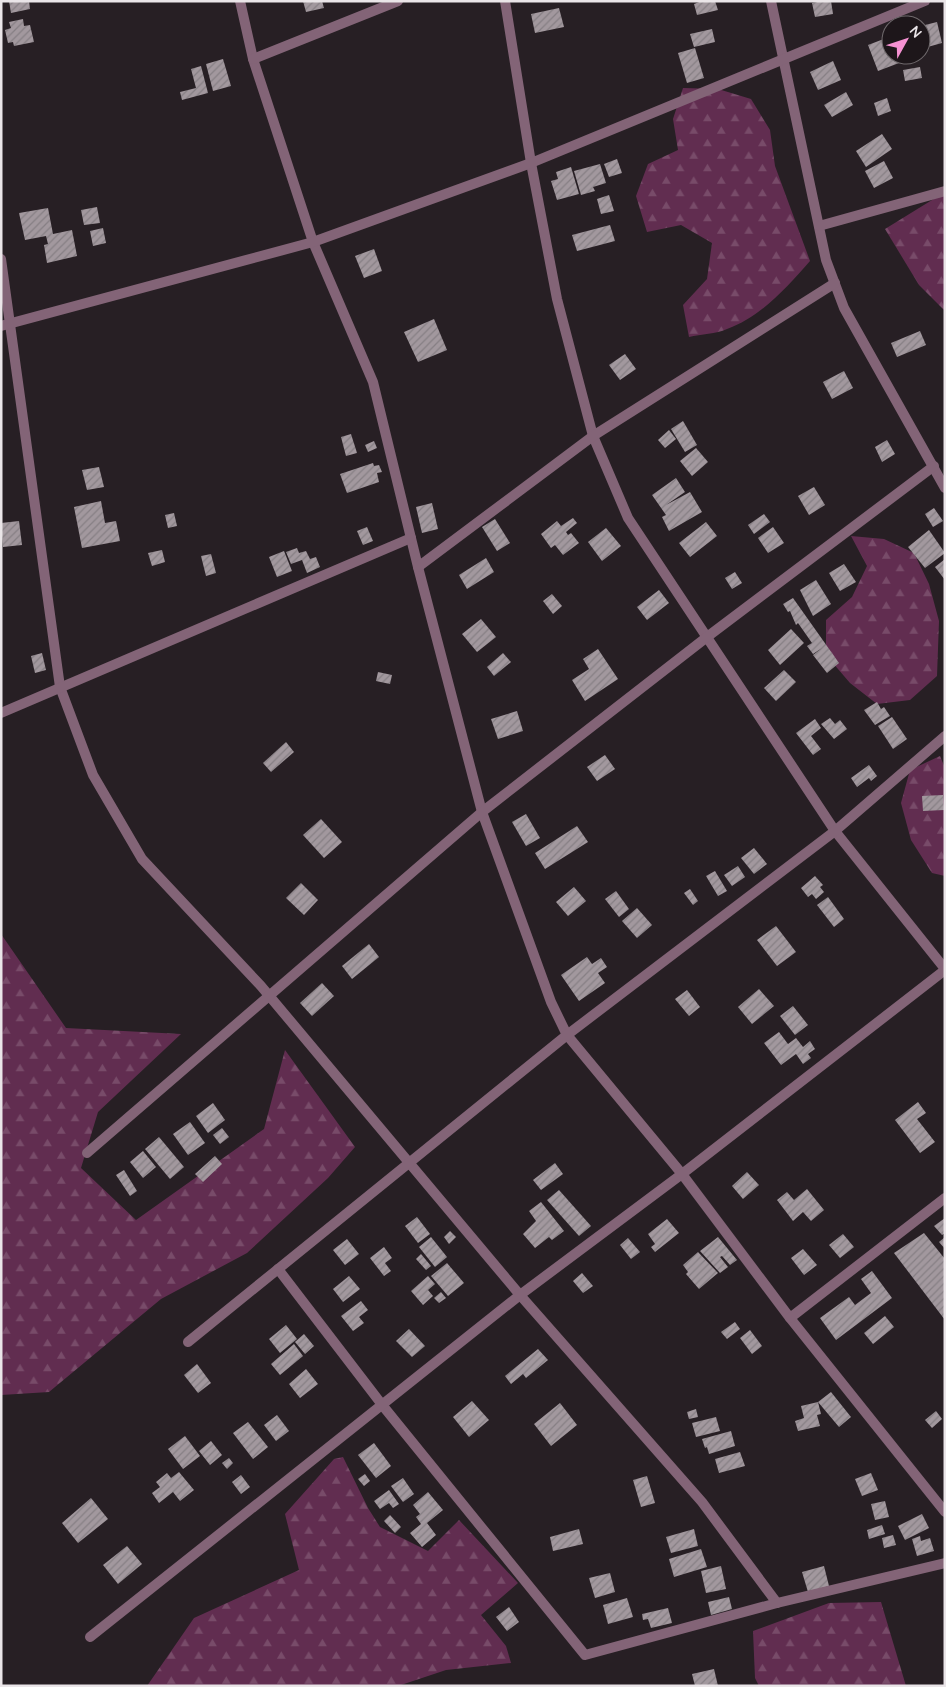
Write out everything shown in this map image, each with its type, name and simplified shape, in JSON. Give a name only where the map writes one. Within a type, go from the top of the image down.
[{"type":"street","points":[[240,1],[253,60],[313,242],[373,382],[418,568],[482,812],[551,1002],[567,1035],[682,1174],[790,1318],[943,1507]]},
{"type":"street","points":[[253,60],[398,1]]},
{"type":"street","points":[[90,1637],[520,1296],[682,1174],[945,970],[836,831],[628,518],[594,436],[557,299],[531,163],[504,1]]},
{"type":"street","points":[[771,1],[826,260],[844,308],[945,488]]},
{"type":"street","points":[[5,325],[313,242],[531,163],[925,1]]},
{"type":"street","points":[[819,226],[945,191]]},
{"type":"street","points":[[1,259],[5,325],[60,687],[93,775],[142,860],[269,996],[520,1296],[702,1502],[777,1603]]},
{"type":"street","points":[[418,568],[594,436],[835,283]]},
{"type":"street","points":[[87,1153],[482,812],[707,637],[934,466]]},
{"type":"street","points":[[1,713],[411,538]]},
{"type":"street","points":[[188,1342],[567,1035],[836,831],[945,736]]},
{"type":"street","points":[[790,1318],[945,1198]]},
{"type":"street","points":[[278,1269],[383,1406],[585,1655],[777,1603],[945,1564]]},
{"type":"green space","points":[[683,88],[718,89],[751,99],[770,130],[775,166],[810,261],[773,300],[751,317],[723,331],[689,337],[683,305],[707,279],[712,243],[681,225],[647,232],[636,196],[648,164],[678,150],[673,119]]},
{"type":"green space","points":[[945,192],[945,311],[919,285],[885,229]]},
{"type":"green space","points":[[851,536],[884,539],[914,553],[929,584],[939,621],[937,676],[910,700],[877,704],[850,683],[826,655],[826,620],[852,597],[867,566]]},
{"type":"green space","points":[[940,756],[945,768],[945,876],[932,873],[911,840],[901,803],[910,770]]},
{"type":"green space","points":[[1,934],[66,1028],[181,1034],[98,1112],[81,1168],[136,1220],[264,1129],[285,1050],[355,1147],[328,1178],[247,1253],[161,1299],[49,1392],[1,1395]]},
{"type":"green space","points":[[343,1457],[368,1508],[380,1527],[428,1551],[459,1520],[518,1583],[481,1615],[506,1646],[511,1663],[446,1670],[398,1686],[147,1686],[194,1618],[299,1570],[285,1514],[334,1459]]},
{"type":"green space","points":[[881,1602],[906,1686],[759,1686],[755,1678],[753,1631],[829,1603]]},
{"type":"building","points":[[9,1],[29,1],[30,9],[11,13]]},
{"type":"building","points":[[303,1],[322,1],[324,8],[306,12]]},
{"type":"building","points":[[702,1],[715,1],[718,10],[697,15],[694,4]]},
{"type":"building","points":[[831,1],[833,14],[815,17],[812,3]]},
{"type":"building","points":[[559,8],[564,27],[535,33],[531,14]]},
{"type":"building","points":[[23,19],[24,26],[30,25],[34,42],[14,46],[13,42],[8,43],[5,30],[11,28],[9,22]]},
{"type":"building","points":[[937,22],[942,43],[931,46],[931,24]]},
{"type":"building","points":[[712,29],[715,42],[694,47],[690,34]]},
{"type":"building","points":[[881,40],[881,65],[894,65],[878,71],[868,45]]},
{"type":"building","points":[[695,48],[704,78],[687,83],[678,53]]},
{"type":"building","points":[[223,59],[231,86],[213,91],[206,64]]},
{"type":"building","points":[[833,61],[841,80],[818,90],[810,72]]},
{"type":"building","points":[[201,66],[208,93],[182,100],[180,92],[196,88],[191,69]]},
{"type":"building","points":[[920,67],[922,78],[905,81],[903,70]]},
{"type":"building","points":[[846,92],[853,105],[832,117],[824,105]]},
{"type":"building","points":[[887,98],[891,111],[878,116],[874,103]]},
{"type":"building","points":[[882,134],[892,149],[866,167],[856,151]]},
{"type":"building","points":[[617,159],[622,173],[609,177],[604,164]]},
{"type":"building","points":[[884,161],[893,178],[874,188],[865,171]]},
{"type":"building","points":[[600,164],[606,183],[593,187],[595,191],[581,195],[574,171]]},
{"type":"building","points":[[571,167],[579,194],[557,200],[551,181],[558,179],[556,172]]},
{"type":"building","points":[[609,195],[614,211],[601,214],[597,199]]},
{"type":"building","points":[[97,207],[100,223],[84,225],[81,210]]},
{"type":"building","points":[[48,208],[53,234],[72,230],[77,256],[47,263],[44,245],[48,244],[46,236],[25,240],[19,213]]},
{"type":"building","points":[[610,225],[615,241],[577,251],[572,235]]},
{"type":"building","points":[[103,228],[106,243],[93,246],[90,231]]},
{"type":"building","points":[[374,249],[382,271],[364,278],[355,256]]},
{"type":"building","points":[[434,319],[447,350],[418,362],[404,332]]},
{"type":"building","points":[[920,331],[926,345],[897,357],[891,343]]},
{"type":"building","points":[[625,354],[636,369],[620,380],[609,365]]},
{"type":"building","points":[[844,371],[853,388],[832,399],[823,382]]},
{"type":"building","points":[[683,421],[697,445],[685,452],[671,429]]},
{"type":"building","points":[[669,430],[676,439],[665,448],[658,440]]},
{"type":"building","points":[[351,434],[357,453],[346,456],[341,437]]},
{"type":"building","points":[[887,440],[895,454],[882,462],[875,447]]},
{"type":"building","points":[[374,441],[377,448],[368,452],[365,445]]},
{"type":"building","points":[[696,448],[708,462],[692,476],[680,461]]},
{"type":"building","points":[[373,463],[374,466],[379,465],[382,472],[377,473],[379,482],[347,493],[340,474]]},
{"type":"building","points":[[99,467],[104,487],[87,490],[82,470]]},
{"type":"building","points":[[676,478],[685,492],[666,505],[690,492],[702,512],[669,531],[662,517],[666,515],[652,495]]},
{"type":"building","points":[[814,487],[825,505],[809,515],[798,496]]},
{"type":"building","points":[[101,501],[105,523],[116,521],[120,541],[82,548],[74,507]]},
{"type":"building","points":[[432,503],[438,529],[422,533],[416,507]]},
{"type":"building","points":[[934,508],[943,521],[933,527],[925,514]]},
{"type":"building","points":[[174,513],[177,526],[168,528],[165,515]]},
{"type":"building","points":[[764,514],[770,522],[754,534],[748,525]]},
{"type":"building","points":[[573,518],[577,523],[566,532],[568,535],[571,533],[579,543],[563,555],[555,545],[551,548],[541,534],[557,521],[561,526]]},
{"type":"building","points":[[495,519],[510,543],[497,551],[482,527]]},
{"type":"building","points":[[19,521],[22,545],[3,547],[1,523]]},
{"type":"building","points":[[706,522],[717,536],[690,557],[679,543]]},
{"type":"building","points":[[367,527],[373,541],[363,545],[357,531]]},
{"type":"building","points":[[773,527],[784,543],[768,553],[758,538]]},
{"type":"building","points":[[606,528],[621,546],[602,561],[588,542]]},
{"type":"building","points":[[929,530],[945,553],[925,568],[908,547]]},
{"type":"building","points":[[297,548],[299,553],[306,551],[310,559],[316,557],[320,567],[307,573],[302,560],[291,564],[286,552]]},
{"type":"building","points":[[162,550],[165,562],[152,566],[148,553]]},
{"type":"building","points":[[284,551],[292,571],[277,577],[269,557]]},
{"type":"building","points":[[211,554],[216,573],[206,576],[201,556]]},
{"type":"building","points":[[486,558],[494,572],[467,589],[459,575]]},
{"type":"building","points":[[945,559],[945,580],[935,567]]},
{"type":"building","points":[[844,564],[856,582],[840,591],[829,573]]},
{"type":"building","points":[[735,572],[742,583],[732,589],[725,578]]},
{"type":"building","points":[[816,580],[831,604],[813,616],[800,590]]},
{"type":"building","points":[[659,590],[669,603],[647,620],[637,607]]},
{"type":"building","points":[[552,594],[562,606],[553,614],[543,601]]},
{"type":"building","points":[[793,598],[839,663],[827,673],[813,655],[822,648],[813,654],[807,646],[812,643],[798,623],[796,625],[790,611],[788,612],[783,604]]},
{"type":"building","points":[[481,619],[496,637],[477,652],[462,634]]},
{"type":"building","points":[[791,629],[804,643],[780,665],[768,650]]},
{"type":"building","points":[[598,649],[618,679],[585,701],[572,680],[589,669],[583,659]]},
{"type":"building","points":[[42,653],[46,670],[35,673],[31,656]]},
{"type":"building","points":[[503,653],[511,662],[494,676],[487,667]]},
{"type":"building","points":[[784,670],[796,682],[776,701],[764,688]]},
{"type":"building","points":[[378,672],[392,675],[390,684],[376,681]]},
{"type":"building","points":[[877,702],[881,709],[884,707],[890,716],[875,725],[864,710]]},
{"type":"building","points":[[517,711],[523,731],[498,739],[491,719]]},
{"type":"building","points":[[892,717],[907,739],[893,749],[878,726]]},
{"type":"building","points":[[830,718],[835,724],[840,720],[847,729],[834,739],[821,724]]},
{"type":"building","points":[[815,719],[821,728],[811,736],[821,749],[813,755],[796,733]]},
{"type":"building","points":[[286,742],[294,752],[271,772],[263,763]]},
{"type":"building","points":[[605,755],[615,769],[597,781],[587,767]]},
{"type":"building","points":[[869,765],[877,776],[871,781],[869,778],[857,787],[851,778]]},
{"type":"building","points":[[943,795],[944,810],[923,811],[922,796]]},
{"type":"building","points":[[526,814],[540,838],[526,846],[512,822]]},
{"type":"building","points":[[321,819],[342,842],[324,858],[303,835]]},
{"type":"building","points":[[577,826],[588,842],[545,869],[535,853]]},
{"type":"building","points":[[754,848],[767,864],[754,874],[741,858]]},
{"type":"building","points":[[738,866],[745,877],[732,886],[724,875]]},
{"type":"building","points":[[715,871],[727,891],[718,896],[706,876]]},
{"type":"building","points":[[815,876],[823,885],[820,887],[824,892],[816,899],[812,894],[808,897],[801,888]]},
{"type":"building","points":[[301,883],[318,900],[304,915],[286,898]]},
{"type":"building","points":[[574,887],[586,901],[568,916],[556,902]]},
{"type":"building","points":[[690,889],[698,901],[693,905],[684,893]]},
{"type":"building","points":[[616,891],[629,909],[619,917],[605,899]]},
{"type":"building","points":[[828,897],[844,919],[834,927],[817,905]]},
{"type":"building","points":[[637,908],[652,925],[637,938],[622,921]]},
{"type":"building","points":[[776,926],[796,952],[777,966],[757,940]]},
{"type":"building","points":[[369,944],[379,957],[352,979],[342,966]]},
{"type":"building","points":[[587,957],[592,964],[601,958],[607,967],[598,973],[605,983],[579,1001],[561,975]]},
{"type":"building","points":[[322,983],[334,996],[312,1016],[300,1003]]},
{"type":"building","points":[[759,989],[774,1006],[752,1024],[738,1007]]},
{"type":"building","points":[[687,990],[700,1007],[689,1016],[675,999]]},
{"type":"building","points":[[793,1006],[808,1025],[795,1035],[780,1016]]},
{"type":"building","points":[[779,1032],[788,1044],[796,1038],[803,1047],[810,1041],[815,1049],[808,1054],[811,1058],[803,1064],[796,1054],[781,1065],[764,1043]]},
{"type":"building","points":[[918,1102],[926,1113],[917,1119],[935,1142],[920,1153],[895,1120]]},
{"type":"building","points":[[213,1103],[225,1120],[208,1133],[196,1116]]},
{"type":"building","points":[[190,1122],[205,1143],[188,1155],[173,1134]]},
{"type":"building","points":[[222,1128],[229,1137],[220,1144],[213,1135]]},
{"type":"building","points":[[159,1137],[184,1167],[170,1179],[145,1149]]},
{"type":"building","points":[[143,1151],[156,1167],[143,1178],[130,1162]]},
{"type":"building","points":[[215,1156],[222,1164],[203,1182],[195,1174]]},
{"type":"building","points":[[555,1163],[563,1174],[541,1190],[533,1180]]},
{"type":"building","points":[[124,1170],[137,1191],[130,1196],[116,1175]]},
{"type":"building","points":[[747,1172],[759,1185],[743,1199],[732,1186]]},
{"type":"building","points":[[807,1189],[824,1210],[811,1221],[803,1212],[793,1221],[777,1200],[787,1192],[794,1200]]},
{"type":"building","points":[[559,1190],[591,1226],[579,1236],[547,1200]]},
{"type":"building","points":[[541,1202],[564,1231],[552,1240],[549,1237],[535,1248],[523,1234],[536,1221],[529,1211]]},
{"type":"building","points":[[417,1217],[430,1234],[418,1243],[405,1226]]},
{"type":"building","points":[[945,1218],[945,1233],[942,1235],[934,1226]]},
{"type":"building","points":[[667,1219],[679,1233],[655,1252],[651,1247],[655,1244],[648,1234]]},
{"type":"building","points":[[450,1231],[456,1237],[449,1244],[444,1237]]},
{"type":"building","points":[[924,1233],[945,1259],[945,1320],[894,1253]]},
{"type":"building","points":[[843,1234],[854,1247],[840,1258],[829,1245]]},
{"type":"building","points":[[431,1237],[447,1257],[435,1267],[419,1247]]},
{"type":"building","points":[[718,1237],[737,1260],[730,1265],[722,1256],[720,1257],[728,1267],[720,1273],[700,1251]]},
{"type":"building","points":[[945,1237],[945,1249],[939,1242]]},
{"type":"building","points":[[628,1238],[640,1252],[631,1259],[620,1245]]},
{"type":"building","points":[[347,1239],[359,1254],[345,1265],[333,1250]]},
{"type":"building","points":[[384,1247],[392,1258],[385,1263],[391,1271],[384,1276],[370,1258]]},
{"type":"building","points":[[803,1249],[817,1265],[804,1275],[791,1258]]},
{"type":"building","points":[[698,1252],[718,1273],[699,1289],[686,1274],[688,1272],[683,1265]]},
{"type":"building","points":[[421,1254],[431,1266],[426,1270],[416,1259]]},
{"type":"building","points":[[447,1263],[464,1283],[448,1296],[431,1276]]},
{"type":"building","points":[[872,1271],[892,1298],[836,1340],[820,1318],[849,1297],[855,1305],[871,1293],[861,1279]]},
{"type":"building","points":[[582,1273],[593,1286],[583,1293],[573,1281]]},
{"type":"building","points":[[349,1276],[360,1289],[343,1302],[333,1289]]},
{"type":"building","points":[[428,1276],[435,1284],[428,1290],[433,1296],[423,1305],[411,1291]]},
{"type":"building","points":[[441,1292],[446,1298],[439,1303],[434,1298]]},
{"type":"building","points":[[361,1301],[368,1310],[359,1317],[364,1323],[353,1331],[341,1316]]},
{"type":"building","points":[[885,1316],[894,1327],[873,1344],[864,1333]]},
{"type":"building","points":[[735,1322],[740,1329],[727,1339],[721,1332]]},
{"type":"building","points":[[286,1325],[297,1339],[280,1353],[269,1339]]},
{"type":"building","points":[[409,1329],[425,1346],[412,1357],[396,1341]]},
{"type":"building","points":[[750,1330],[762,1346],[752,1354],[740,1338]]},
{"type":"building","points":[[304,1334],[314,1346],[305,1354],[295,1342]]},
{"type":"building","points":[[294,1344],[303,1356],[280,1375],[271,1364]]},
{"type":"building","points":[[538,1349],[548,1360],[526,1378],[523,1374],[511,1384],[505,1376]]},
{"type":"building","points":[[197,1364],[211,1383],[198,1393],[184,1375]]},
{"type":"building","points":[[306,1369],[318,1384],[300,1398],[289,1384]]},
{"type":"building","points":[[831,1392],[851,1417],[839,1427],[818,1402]]},
{"type":"building","points":[[472,1401],[489,1420],[469,1437],[453,1417]]},
{"type":"building","points":[[818,1402],[821,1414],[817,1415],[820,1426],[798,1431],[795,1421],[804,1418],[801,1406]]},
{"type":"building","points":[[560,1403],[577,1425],[551,1446],[534,1424]]},
{"type":"building","points":[[696,1409],[698,1417],[689,1419],[687,1412]]},
{"type":"building","points":[[936,1411],[942,1419],[932,1428],[925,1420]]},
{"type":"building","points":[[277,1415],[289,1431],[276,1441],[264,1425]]},
{"type":"building","points":[[716,1417],[720,1431],[696,1437],[692,1423]]},
{"type":"building","points":[[248,1422],[268,1447],[253,1459],[233,1433]]},
{"type":"building","points":[[731,1431],[735,1446],[709,1454],[702,1439]]},
{"type":"building","points":[[185,1436],[200,1456],[183,1469],[168,1449]]},
{"type":"building","points":[[211,1441],[222,1455],[210,1465],[199,1451]]},
{"type":"building","points":[[374,1443],[391,1466],[376,1478],[358,1455]]},
{"type":"building","points":[[740,1452],[745,1466],[719,1473],[715,1459]]},
{"type":"building","points":[[229,1458],[233,1463],[227,1469],[222,1463]]},
{"type":"building","points":[[179,1472],[194,1490],[180,1501],[173,1492],[159,1503],[152,1493],[160,1487],[156,1482],[167,1473],[171,1478]]},
{"type":"building","points":[[871,1473],[878,1490],[862,1496],[855,1479]]},
{"type":"building","points":[[365,1474],[370,1481],[364,1486],[358,1479]]},
{"type":"building","points":[[241,1475],[250,1487],[241,1494],[232,1482]]},
{"type":"building","points":[[647,1476],[655,1503],[641,1507],[633,1480]]},
{"type":"building","points":[[403,1478],[414,1494],[403,1502],[391,1486]]},
{"type":"building","points":[[389,1490],[399,1504],[393,1508],[389,1503],[380,1509],[374,1501]]},
{"type":"building","points":[[428,1492],[443,1510],[427,1523],[436,1535],[422,1547],[410,1533],[421,1524],[416,1517],[420,1514],[413,1505]]},
{"type":"building","points":[[91,1498],[108,1519],[78,1543],[62,1523]]},
{"type":"building","points":[[885,1501],[889,1517],[875,1520],[871,1504]]},
{"type":"building","points":[[922,1514],[929,1528],[905,1540],[898,1526]]},
{"type":"building","points":[[390,1515],[401,1527],[395,1533],[384,1521]]},
{"type":"building","points":[[882,1525],[885,1534],[869,1539],[867,1530]]},
{"type":"building","points":[[579,1529],[583,1544],[553,1551],[550,1537]]},
{"type":"building","points":[[694,1529],[698,1546],[671,1553],[666,1537]]},
{"type":"building","points":[[893,1535],[896,1545],[884,1548],[882,1538]]},
{"type":"building","points":[[920,1536],[921,1541],[930,1538],[934,1551],[917,1556],[912,1539]]},
{"type":"building","points":[[127,1546],[142,1564],[118,1584],[103,1565]]},
{"type":"building","points":[[701,1549],[707,1567],[674,1577],[669,1559]]},
{"type":"building","points":[[721,1566],[726,1589],[706,1593],[701,1571]]},
{"type":"building","points":[[824,1566],[829,1586],[808,1592],[802,1572]]},
{"type":"building","points":[[610,1573],[615,1592],[595,1598],[589,1578]]},
{"type":"building","points":[[729,1597],[732,1609],[711,1615],[708,1602]]},
{"type":"building","points":[[627,1598],[633,1617],[608,1624],[603,1605]]},
{"type":"building","points":[[509,1607],[519,1622],[507,1631],[496,1617]]},
{"type":"building","points":[[668,1608],[672,1623],[651,1628],[648,1619],[643,1620],[642,1614]]},
{"type":"building","points":[[714,1669],[718,1686],[695,1686],[692,1674]]}]
